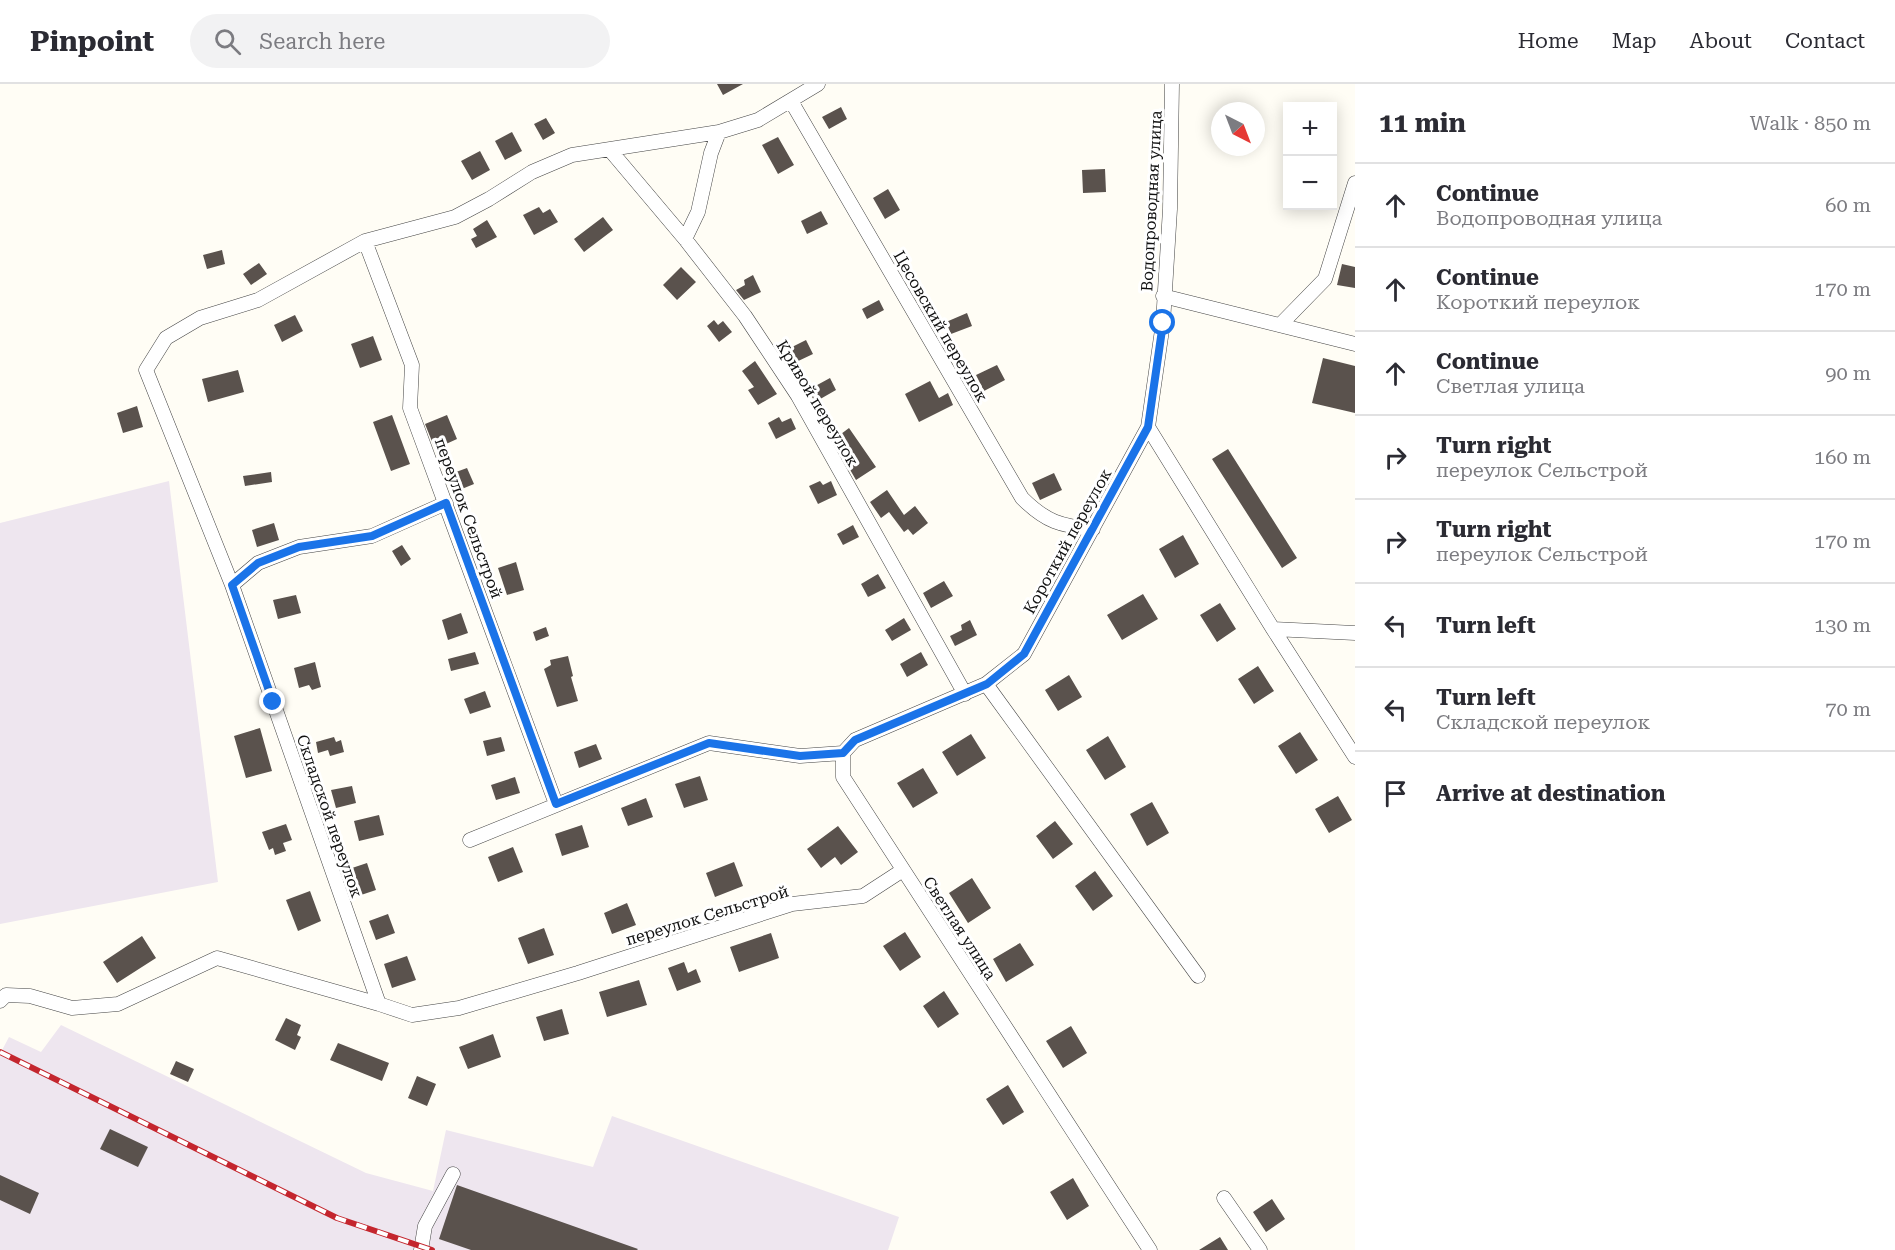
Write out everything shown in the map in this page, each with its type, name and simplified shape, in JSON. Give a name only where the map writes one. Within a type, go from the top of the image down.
[{"type":"street","points":[[365,241],[455,217],[489,200],[532,172],[572,155],[719,132],[758,120],[818,84]]},
{"type":"street","name":"Водопроводная улица","points":[[1148,427],[1163,323],[1170,209],[1172,84]]},
{"type":"street","name":"Цесовский переулок","points":[[791,101],[1022,498],[1036,512],[1064,526],[1093,530]]},
{"type":"street","points":[[685,239],[698,212],[711,153],[719,132]]},
{"type":"street","name":"Кривой переулок","points":[[610,150],[685,239],[745,316],[798,396],[966,694]]},
{"type":"street","points":[[1281,324],[1325,279],[1355,183]]},
{"type":"street","name":"Складской переулок","points":[[365,241],[258,300],[200,318],[166,338],[146,370],[232,585],[380,1004]]},
{"type":"street","name":"переулок Сельстрой","points":[[365,241],[412,365],[410,408],[556,804]]},
{"type":"street","points":[[1163,296],[1355,344]]},
{"type":"street","points":[[1148,427],[1355,757]]},
{"type":"street","name":"Короткий переулок","points":[[987,684],[1024,654],[1148,427]]},
{"type":"street","points":[[232,585],[258,563],[299,547],[372,536],[446,503]]},
{"type":"street","points":[[1273,629],[1355,633]]},
{"type":"street","points":[[470,840],[709,743],[800,756],[843,753],[855,740],[987,684],[1198,976]]},
{"type":"street","name":"Светлая улица","points":[[843,753],[843,777],[1150,1250]]},
{"type":"street","name":"переулок Сельстрой","points":[[0,1001],[6,995],[30,996],[72,1008],[118,1004],[217,958],[412,1015],[459,1008],[578,973],[792,904],[863,896],[903,870]]},
{"type":"street","points":[[421,1250],[425,1226],[453,1174]]},
{"type":"street","points":[[1224,1198],[1260,1250]]},
{"type":"shaded area","points":[[169,481],[218,882],[0,924],[0,523]]},
{"type":"shaded area","points":[[61,1025],[366,1173],[433,1191],[446,1130],[593,1167],[612,1116],[899,1217],[888,1250],[0,1250],[0,1054],[9,1037],[41,1052]]},
{"type":"building","points":[[717,84],[743,84],[723,95]]},
{"type":"building","points":[[841,107],[847,119],[829,129],[822,117]]},
{"type":"building","points":[[546,118],[555,133],[543,140],[534,124]]},
{"type":"building","points":[[512,132],[522,151],[505,160],[495,141]]},
{"type":"building","points":[[778,137],[794,165],[778,174],[762,145]]},
{"type":"building","points":[[480,151],[490,170],[472,180],[461,161]]},
{"type":"building","points":[[1105,169],[1106,192],[1083,193],[1082,170]]},
{"type":"building","points":[[888,189],[900,210],[885,219],[873,198]]},
{"type":"building","points":[[539,207],[543,213],[550,209],[558,222],[534,235],[523,215]]},
{"type":"building","points":[[821,211],[828,224],[807,234],[801,221]]},
{"type":"building","points":[[603,217],[613,230],[584,252],[574,239]]},
{"type":"building","points":[[487,220],[497,237],[476,248],[471,239],[477,236],[473,229]]},
{"type":"building","points":[[222,250],[225,264],[207,269],[203,255]]},
{"type":"building","points":[[259,263],[267,274],[251,285],[243,274]]},
{"type":"building","points":[[1342,264],[1355,267],[1355,288],[1337,285]]},
{"type":"building","points":[[681,267],[696,282],[677,300],[663,285]]},
{"type":"building","points":[[753,275],[761,292],[744,300],[736,290],[745,285],[744,280]]},
{"type":"building","points":[[879,300],[884,310],[867,319],[862,309]]},
{"type":"building","points":[[967,313],[972,326],[951,334],[946,322]]},
{"type":"building","points":[[295,315],[303,331],[282,342],[274,325]]},
{"type":"building","points":[[714,320],[718,325],[723,321],[732,332],[719,342],[707,326]]},
{"type":"building","points":[[373,336],[382,360],[360,368],[351,344]]},
{"type":"building","points":[[806,340],[813,354],[794,363],[788,349]]},
{"type":"building","points":[[1323,358],[1355,366],[1355,413],[1312,403]]},
{"type":"building","points":[[755,361],[777,394],[758,405],[748,390],[754,387],[742,371]]},
{"type":"building","points":[[997,365],[1005,380],[984,391],[976,375]]},
{"type":"building","points":[[238,370],[244,392],[208,402],[202,379]]},
{"type":"building","points":[[830,378],[836,390],[815,402],[808,390]]},
{"type":"building","points":[[930,381],[939,398],[948,393],[953,405],[919,422],[905,394]]},
{"type":"building","points":[[137,406],[143,427],[123,433],[117,413]]},
{"type":"building","points":[[392,415],[410,464],[391,471],[373,422]]},
{"type":"building","points":[[447,415],[457,439],[435,449],[425,424]]},
{"type":"building","points":[[779,417],[782,422],[791,418],[796,429],[776,439],[768,423]]},
{"type":"building","points":[[849,428],[876,467],[856,480],[833,440]]},
{"type":"building","points":[[1228,449],[1297,558],[1282,568],[1212,459]]},
{"type":"building","points":[[467,468],[474,484],[452,493],[445,476]]},
{"type":"building","points":[[271,472],[272,482],[245,486],[243,476]]},
{"type":"building","points":[[1054,473],[1062,490],[1040,500],[1032,483]]},
{"type":"building","points":[[820,481],[823,485],[831,481],[837,495],[818,504],[809,486]]},
{"type":"building","points":[[887,490],[904,515],[915,506],[928,523],[913,535],[908,529],[904,532],[889,512],[881,518],[870,502]]},
{"type":"building","points":[[274,523],[279,540],[257,547],[252,530]]},
{"type":"building","points":[[853,525],[859,537],[843,545],[837,534]]},
{"type":"building","points":[[1183,535],[1199,564],[1175,578],[1159,549]]},
{"type":"building","points":[[402,545],[411,559],[401,566],[392,551]]},
{"type":"building","points":[[516,562],[524,590],[507,595],[498,568]]},
{"type":"building","points":[[878,574],[886,588],[868,597],[861,584]]},
{"type":"building","points":[[944,581],[953,596],[931,608],[923,593]]},
{"type":"building","points":[[1143,594],[1158,619],[1122,640],[1107,615]]},
{"type":"building","points":[[296,595],[301,613],[278,619],[273,600]]},
{"type":"building","points":[[1220,603],[1236,629],[1217,642],[1200,615]]},
{"type":"building","points":[[461,613],[468,633],[448,640],[442,620]]},
{"type":"building","points":[[904,618],[911,630],[892,641],[885,630]]},
{"type":"building","points":[[970,620],[977,635],[955,646],[950,636],[962,630],[961,625]]},
{"type":"building","points":[[546,627],[549,636],[536,641],[533,632]]},
{"type":"building","points":[[475,652],[479,664],[451,671],[448,659]]},
{"type":"building","points":[[921,652],[928,665],[907,677],[900,664]]},
{"type":"building","points":[[568,656],[578,701],[557,707],[544,669],[551,665],[550,660]]},
{"type":"building","points":[[315,662],[321,687],[312,690],[309,685],[299,688],[294,668]]},
{"type":"building","points":[[1258,666],[1274,691],[1254,704],[1238,679]]},
{"type":"building","points":[[1069,675],[1082,697],[1058,711],[1045,690]]},
{"type":"building","points":[[485,691],[491,707],[470,714],[464,699]]},
{"type":"building","points":[[260,728],[272,771],[246,778],[234,736]]},
{"type":"building","points":[[1300,732],[1318,760],[1296,774],[1278,746]]},
{"type":"building","points":[[971,734],[986,758],[957,776],[942,752]]},
{"type":"building","points":[[1108,736],[1126,767],[1105,780],[1086,750]]},
{"type":"building","points":[[334,737],[336,742],[341,740],[344,752],[330,756],[328,750],[318,753],[316,742]]},
{"type":"building","points":[[501,737],[505,751],[487,756],[483,741]]},
{"type":"building","points":[[596,744],[602,759],[579,768],[574,752]]},
{"type":"building","points":[[923,768],[938,793],[913,808],[897,783]]},
{"type":"building","points":[[700,776],[708,800],[684,808],[675,784]]},
{"type":"building","points":[[515,777],[520,793],[496,800],[491,785]]},
{"type":"building","points":[[352,786],[356,803],[336,808],[331,790]]},
{"type":"building","points":[[1338,796],[1352,820],[1329,833],[1315,809]]},
{"type":"building","points":[[646,798],[653,817],[628,826],[621,808]]},
{"type":"building","points":[[1152,802],[1169,833],[1147,846],[1130,814]]},
{"type":"building","points":[[379,815],[384,835],[359,841],[354,821]]},
{"type":"building","points":[[1055,821],[1073,844],[1053,859],[1036,836]]},
{"type":"building","points":[[286,824],[292,840],[283,843],[286,851],[275,855],[273,848],[269,850],[262,832]]},
{"type":"building","points":[[582,825],[589,847],[562,856],[555,834]]},
{"type":"building","points":[[838,826],[858,852],[841,865],[835,857],[821,868],[807,849]]},
{"type":"building","points":[[513,847],[523,872],[498,882],[488,857]]},
{"type":"building","points":[[734,862],[743,886],[715,897],[706,873]]},
{"type":"building","points":[[367,863],[376,890],[358,896],[349,869]]},
{"type":"building","points":[[1095,871],[1113,896],[1093,911],[1075,886]]},
{"type":"building","points":[[972,878],[991,908],[968,923],[949,893]]},
{"type":"building","points":[[310,891],[321,921],[298,931],[286,900]]},
{"type":"building","points":[[627,903],[636,925],[612,934],[604,913]]},
{"type":"building","points":[[388,914],[395,933],[376,940],[369,921]]},
{"type":"building","points":[[544,928],[554,955],[528,964],[518,938]]},
{"type":"building","points":[[905,932],[921,957],[900,971],[883,946]]},
{"type":"building","points":[[771,933],[779,958],[739,972],[730,947]]},
{"type":"building","points":[[142,936],[156,958],[117,983],[103,962]]},
{"type":"building","points":[[1020,943],[1034,965],[1006,982],[993,959]]},
{"type":"building","points":[[407,956],[416,980],[392,988],[384,964]]},
{"type":"building","points":[[684,962],[688,973],[696,969],[701,982],[677,991],[668,968]]},
{"type":"building","points":[[639,980],[647,1005],[607,1017],[599,992]]},
{"type":"building","points":[[944,991],[959,1014],[938,1028],[923,1006]]},
{"type":"building","points":[[562,1009],[569,1034],[544,1041],[536,1017]]},
{"type":"building","points":[[286,1018],[301,1025],[297,1035],[301,1037],[295,1050],[275,1040]]},
{"type":"building","points":[[1071,1026],[1087,1053],[1063,1068],[1046,1041]]},
{"type":"building","points":[[493,1034],[501,1057],[468,1069],[459,1047]]},
{"type":"building","points":[[338,1043],[389,1063],[382,1081],[330,1060]]},
{"type":"building","points":[[176,1061],[194,1069],[188,1082],[170,1074]]},
{"type":"building","points":[[417,1076],[436,1084],[427,1106],[408,1098]]},
{"type":"building","points":[[1008,1085],[1024,1112],[1003,1125],[986,1099]]},
{"type":"building","points":[[110,1129],[148,1147],[138,1167],[100,1149]]},
{"type":"building","points":[[0,1175],[39,1193],[30,1214],[0,1200]]},
{"type":"building","points":[[1073,1178],[1089,1206],[1067,1220],[1050,1192]]},
{"type":"building","points":[[457,1185],[638,1249],[471,1250],[439,1239]]},
{"type":"building","points":[[1272,1199],[1285,1219],[1266,1232],[1253,1212]]},
{"type":"building","points":[[1220,1237],[1228,1250],[1199,1250]]},
{"type":"railway","points":[[0,1052],[337,1218],[432,1250]]},
{"type":"route","points":[[273,702],[232,585],[258,563],[299,547],[372,536],[446,503],[556,804],[709,743],[800,756],[843,753],[855,740],[987,684],[1024,654],[1148,427],[1163,323]]}]
